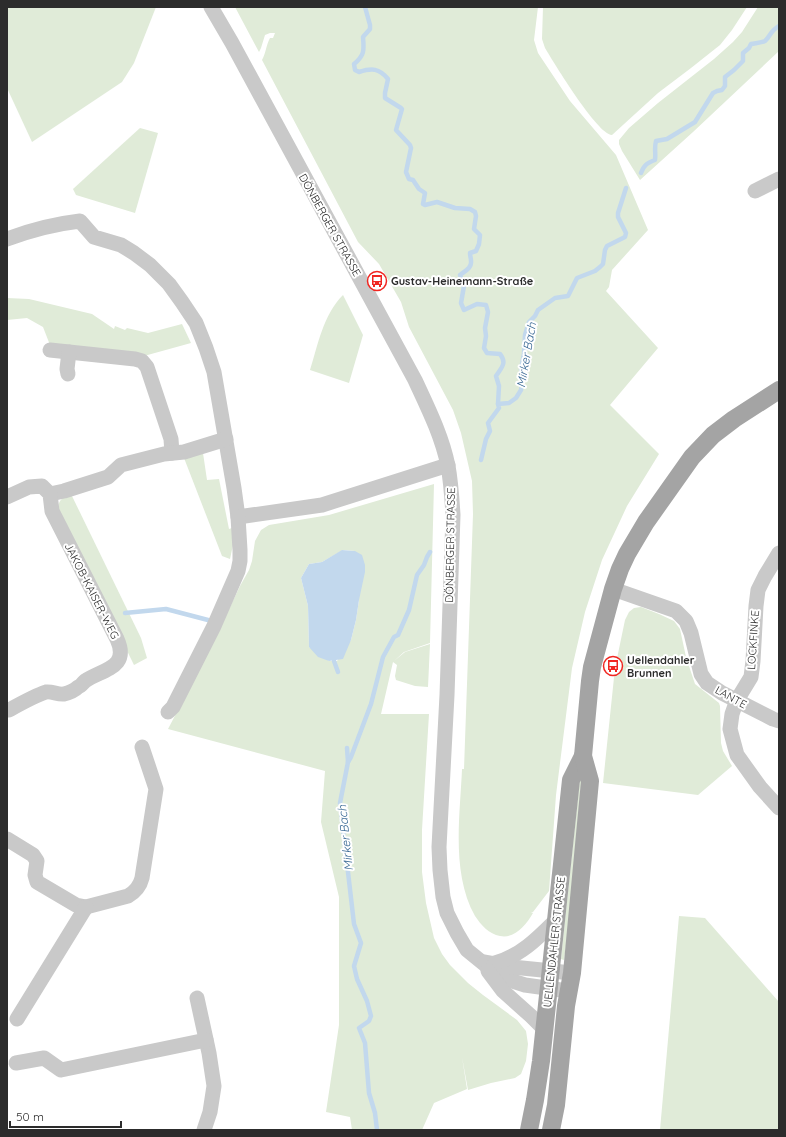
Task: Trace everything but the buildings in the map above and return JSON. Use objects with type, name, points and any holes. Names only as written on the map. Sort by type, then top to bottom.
[{"type":"main road","name":"UELLENDAHLER STRASSE","points":[[552,1130],[556,1105],[564,1018],[572,973],[590,781],[583,756],[590,681],[592,667],[613,590],[620,569],[646,522],[692,457],[713,435],[734,419],[779,390]]},
{"type":"main road","name":"UELLENDAHLER STRASSE","points":[[529,1130],[545,1030],[555,921],[571,780],[583,756]]},
{"type":"street","name":"DÖNBERGER STRASSE","points":[[211,7],[232,43],[427,404],[437,429],[448,465],[451,486],[452,515],[447,695],[440,847],[442,897],[447,914],[467,950],[487,962],[503,991],[545,1030]]},
{"type":"street","points":[[755,191],[779,179]]},
{"type":"street","points":[[7,239],[28,231],[80,221],[94,237],[121,245],[134,253],[150,265],[169,284],[196,323],[206,348],[214,372],[226,440],[238,517],[240,561],[238,571],[214,626],[173,707],[168,712]]},
{"type":"street","points":[[50,350],[142,361],[148,367],[171,439],[172,452]]},
{"type":"street","points":[[68,374],[67,369],[69,352]]},
{"type":"street","points":[[7,497],[29,487],[42,486],[50,494],[64,491],[108,477],[121,465],[172,452],[184,452],[226,440]]},
{"type":"street","points":[[238,517],[322,505],[448,465]]},
{"type":"street","name":"JAKOB-KAISER-WEG","points":[[7,710],[51,691],[64,694],[112,668],[117,664],[120,656],[120,646],[52,511],[50,494]]},
{"type":"street","name":"LOCKFINKE","points":[[779,554],[758,590],[751,677],[737,700],[732,714],[730,729],[737,755],[760,787],[779,808]]},
{"type":"street","name":"LANTE","points":[[613,590],[676,612],[686,621],[692,633],[701,674],[707,683],[722,693],[779,721]]},
{"type":"street","points":[[7,839],[33,855],[37,861],[35,875],[37,882],[76,905],[86,907],[128,896],[142,887],[142,878],[156,789],[142,747]]},
{"type":"street","points":[[18,1019],[86,907]]},
{"type":"street","points":[[487,962],[510,958],[522,951],[532,944],[555,921]]},
{"type":"street","points":[[487,962],[512,967],[550,980],[568,991]]},
{"type":"street","points":[[550,980],[572,973]]},
{"type":"street","points":[[198,998],[214,1086],[210,1112],[204,1130]]},
{"type":"street","points":[[16,1063],[44,1058],[61,1070],[206,1040]]},
{"type":"green space","points":[[7,7],[156,7],[134,63],[122,82],[32,142],[7,88]]},
{"type":"green space","points":[[235,7],[538,7],[534,40],[538,53],[570,101],[616,155],[648,230],[612,270],[609,287],[606,291],[658,348],[610,405],[659,454],[627,506],[602,560],[585,612],[572,668],[556,795],[549,891],[533,912],[531,912],[533,913],[520,930],[510,935],[496,935],[486,929],[477,919],[467,899],[460,863],[459,825],[462,769],[464,769],[473,514],[472,481],[461,433],[453,410],[409,327],[401,302],[379,264],[358,242],[262,60],[270,38],[273,38],[275,33],[265,35],[259,52]]},
{"type":"green space","points":[[543,7],[747,7],[720,45],[658,93],[612,135],[605,132],[596,123],[576,97],[545,48],[542,39]]},
{"type":"green space","points":[[758,7],[779,7],[779,51],[640,180],[622,151],[619,140],[629,128],[658,103],[733,42],[742,32]]},
{"type":"green space","points":[[140,128],[158,133],[135,213],[76,195],[73,189]]},
{"type":"green space","points":[[343,295],[363,335],[349,383],[310,370],[326,321],[336,303]]},
{"type":"green space","points":[[7,298],[29,299],[92,314],[114,329],[115,326],[125,330],[127,328],[148,333],[182,324],[191,343],[144,356],[50,345],[43,327],[27,318],[7,320]]},
{"type":"green space","points":[[203,453],[207,480],[219,479],[229,529],[232,528],[233,545],[230,559],[222,556],[184,458]]},
{"type":"green space","points":[[434,484],[430,643],[404,652],[394,661],[405,652],[430,644],[428,687],[415,686],[396,680],[395,676],[397,665],[393,662],[381,714],[429,714],[422,830],[422,872],[426,903],[434,938],[442,954],[450,965],[468,983],[517,1020],[526,1031],[528,1044],[526,1061],[521,1074],[515,1078],[468,1090],[462,1057],[467,1089],[434,1103],[422,1130],[352,1130],[350,1117],[326,1112],[339,1025],[339,897],[321,822],[325,771],[168,729],[249,570],[255,541],[261,530],[269,525],[329,515]],"holes":[[[343,550],[355,551],[359,600],[356,620],[351,640],[337,661],[329,661],[309,647],[308,606],[301,578],[309,564],[322,562]]]},
{"type":"green space","points":[[71,494],[141,638],[147,658],[134,665],[59,512],[60,500]]},
{"type":"green space","points":[[641,607],[674,621],[680,629],[686,657],[695,684],[719,703],[720,706],[721,743],[723,751],[732,766],[698,795],[603,783],[615,668],[625,620],[629,612],[634,608]]},
{"type":"green space","points":[[582,775],[564,960],[561,959],[580,777]]},
{"type":"green space","points":[[679,916],[705,918],[779,1002],[779,1130],[660,1130]]},
{"type":"water","points":[[342,550],[355,551],[362,555],[365,565],[365,572],[351,640],[343,659],[329,661],[318,657],[309,647],[308,606],[301,578],[309,564],[322,562]]},
{"type":"waterway","points":[[365,7],[370,29],[363,37],[363,52],[354,64],[355,70],[359,72],[375,70],[385,75],[388,79],[385,98],[402,109],[396,130],[411,148],[406,172],[409,179],[413,180],[419,189],[425,193],[423,204],[425,205],[437,202],[455,208],[470,209],[475,212],[476,216],[474,229],[480,235],[479,244],[476,251],[470,253],[471,263],[469,267],[460,275],[464,286],[461,303],[464,310],[477,304],[486,305],[488,312],[485,328],[486,336],[484,348],[487,353],[500,354],[503,360],[503,365],[496,376],[499,386],[498,404]]},
{"type":"waterway","name":"Mirker Bach","points":[[641,173],[646,165],[655,160],[656,141],[667,139],[695,122],[713,93],[722,90],[725,86],[725,77],[743,61],[743,53],[751,44],[765,41],[779,26]]},
{"type":"waterway","name":"Mirker Bach","points":[[481,460],[486,439],[490,431],[488,423],[499,408],[498,404],[509,403],[516,398],[521,390],[523,379],[521,369],[524,354],[525,335],[529,322],[538,310],[555,298],[568,296],[577,278],[595,271],[603,264],[607,246],[625,237],[626,233],[618,217],[618,213],[626,188]]},
{"type":"waterway","name":"Mirker Bach","points":[[377,1130],[375,1113],[369,1093],[365,1043],[359,1028],[369,1021],[371,1016],[367,1001],[357,979],[354,966],[361,943],[354,924],[340,803],[348,762],[371,704],[383,657],[394,637],[398,635],[409,610],[417,575],[430,552]]},
{"type":"waterway","points":[[125,613],[166,609],[208,620]]},
{"type":"waterway","points":[[334,661],[338,672]]},
{"type":"waterway","name":"Mirker Bach","points":[[347,748],[348,762]]},
{"type":"place","name":"Gustav-Heinemann-Straße","points":[[377,281]]},
{"type":"place","name":"Uellendahler Brunnen","points":[[613,666]]}]
